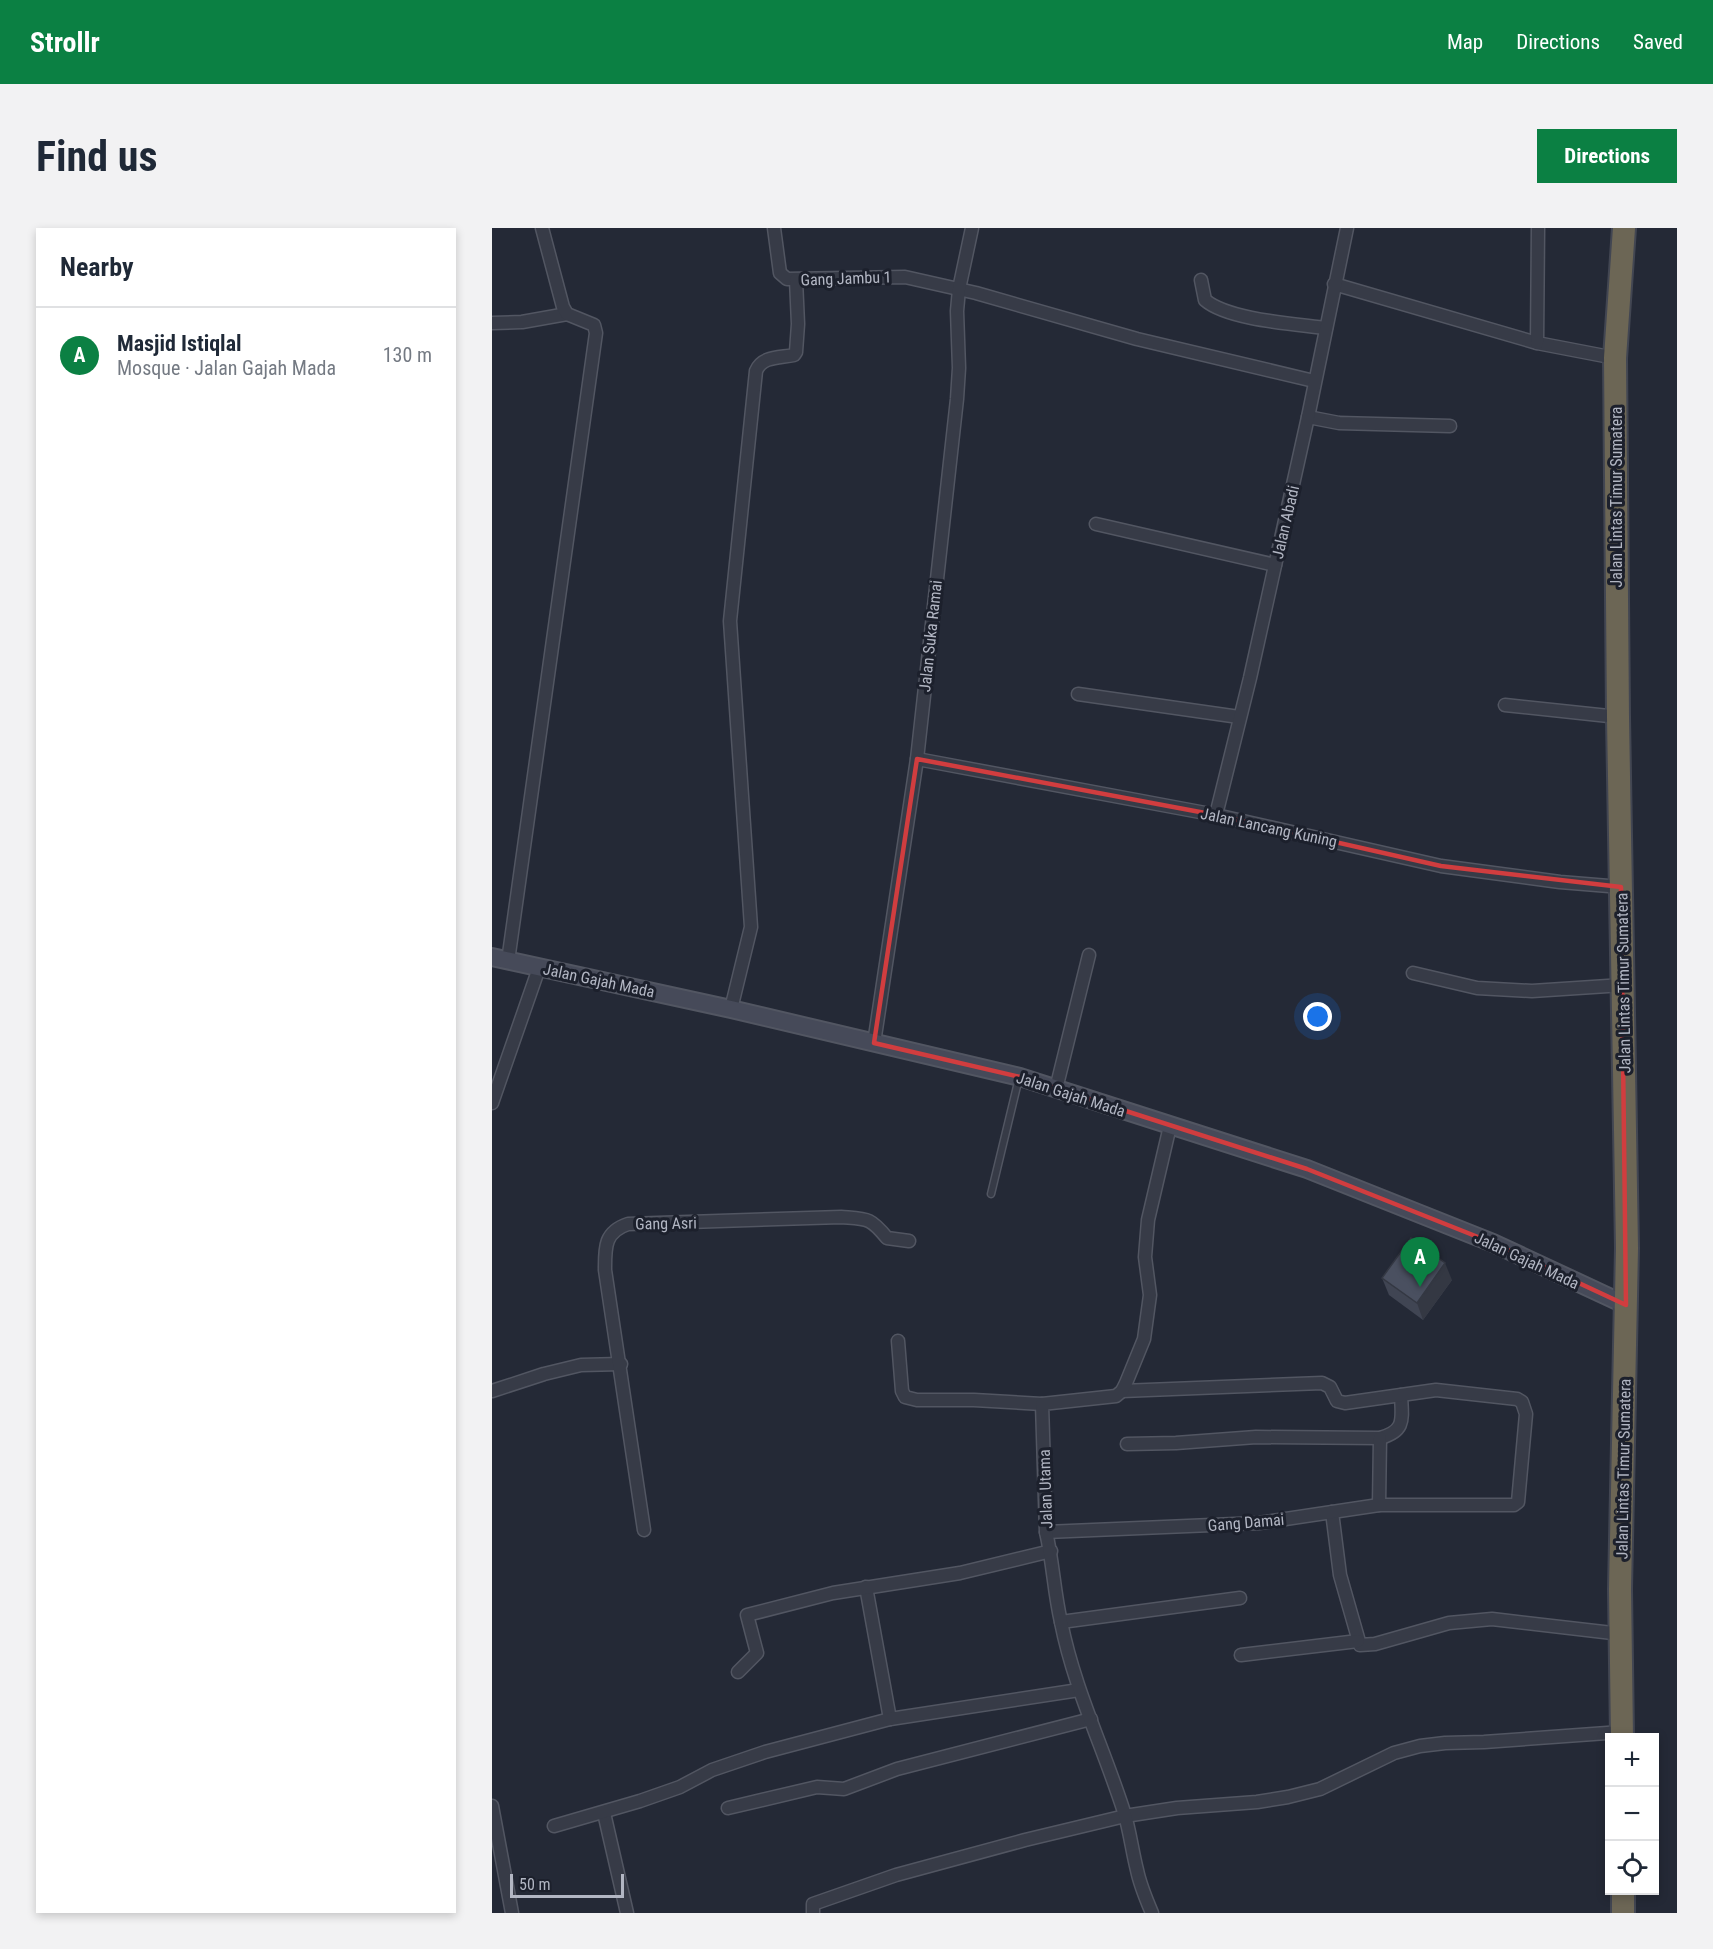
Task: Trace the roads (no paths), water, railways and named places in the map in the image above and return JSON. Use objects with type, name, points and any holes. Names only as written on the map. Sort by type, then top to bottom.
[{"type":"highway","name":"Jalan Lintas Timur Sumatera","points":[[1622,1733],[1621,1634],[1626,1305],[1615,358],[1624,228]]},
{"type":"highway","points":[[1623,1895],[1623,1913]]},
{"type":"street","points":[[543,228],[562,305],[567,314]]},
{"type":"street","name":"Gang Jambu 1","points":[[774,228],[780,273],[783,278],[796,280],[850,276],[905,277],[959,289],[1137,339],[1314,381]]},
{"type":"street","name":"Jalan Suka Ramai","points":[[874,1043],[917,759],[957,399],[959,289],[972,228]]},
{"type":"street","name":"Jalan Abadi","points":[[1216,815],[1250,678],[1347,228]]},
{"type":"street","points":[[1537,343],[1538,228]]},
{"type":"street","points":[[731,1008],[751,927],[730,621],[734,572],[756,371],[759,364],[766,360],[794,355],[796,352],[798,324],[796,280]]},
{"type":"street","points":[[1202,280],[1205,300],[1222,310],[1268,320],[1326,328]]},
{"type":"street","points":[[1334,284],[1537,343],[1615,358]]},
{"type":"street","points":[[492,323],[522,322],[567,314],[594,325],[596,333],[500,959]]},
{"type":"street","points":[[1308,417],[1339,423],[1450,426]]},
{"type":"street","points":[[1096,524],[1275,565]]},
{"type":"street","points":[[1078,694],[1239,717]]},
{"type":"street","points":[[1505,705],[1618,717]]},
{"type":"street","name":"Jalan Lancang Kuning","points":[[917,759],[1216,815],[1441,866],[1560,882],[1621,887]]},
{"type":"street","points":[[1056,1089],[1089,955]]},
{"type":"street","name":"Jalan Gajah Mada","points":[[500,959],[731,1008],[1020,1077],[1307,1169],[1493,1243],[1626,1305]]},
{"type":"street","points":[[492,1103],[539,968]]},
{"type":"street","points":[[1413,973],[1477,988],[1532,991],[1623,985]]},
{"type":"street","points":[[898,1341],[902,1391],[905,1397],[917,1400],[974,1400],[1042,1404],[1116,1396],[1122,1391],[1143,1339],[1150,1295],[1145,1257],[1148,1221],[1170,1126]]},
{"type":"street","name":"Gang Asri","points":[[644,1530],[605,1269],[606,1245],[612,1232],[628,1224],[841,1217],[869,1220],[876,1224],[887,1238],[909,1241]]},
{"type":"street","points":[[492,1391],[581,1365],[621,1364]]},
{"type":"street","points":[[1122,1391],[1322,1383],[1330,1387],[1334,1398],[1341,1403],[1401,1395],[1400,1426],[1392,1435],[1380,1438],[1256,1437],[1127,1444]]},
{"type":"street","name":"Gang Damai","points":[[1046,1532],[1259,1523],[1379,1505],[1514,1505],[1518,1502],[1526,1414],[1522,1402],[1517,1399],[1436,1390],[1401,1395]]},
{"type":"street","name":"Jalan Utama","points":[[1042,1404],[1046,1532],[1051,1551],[1060,1622],[1079,1690],[1125,1815],[1143,1893],[1152,1913]]},
{"type":"street","points":[[1379,1505],[1380,1438]]},
{"type":"street","points":[[1332,1512],[1340,1575],[1360,1645],[1365,1646],[1449,1623],[1492,1619],[1621,1634]]},
{"type":"street","points":[[738,1672],[757,1653],[747,1615],[778,1605],[866,1587],[960,1573],[1051,1551]]},
{"type":"street","points":[[866,1587],[890,1719]]},
{"type":"street","points":[[1060,1622],[1240,1598]]},
{"type":"street","points":[[1241,1655],[1358,1641]]},
{"type":"street","points":[[554,1826],[680,1787],[712,1770],[765,1752],[890,1719],[1079,1690]]},
{"type":"street","points":[[728,1808],[817,1787],[844,1789],[897,1769],[1091,1719]]},
{"type":"street","points":[[813,1913],[812,1907],[816,1903],[896,1875],[1125,1815],[1177,1808],[1257,1802],[1320,1789],[1394,1753],[1419,1746],[1605,1736]]},
{"type":"street","points":[[492,1806],[513,1913]]},
{"type":"street","points":[[604,1812],[627,1913]]},
{"type":"lane","points":[[992,1194],[1020,1077]]},
{"type":"place","name":"Masjid Istiqlal","points":[[1420,1287]]}]
